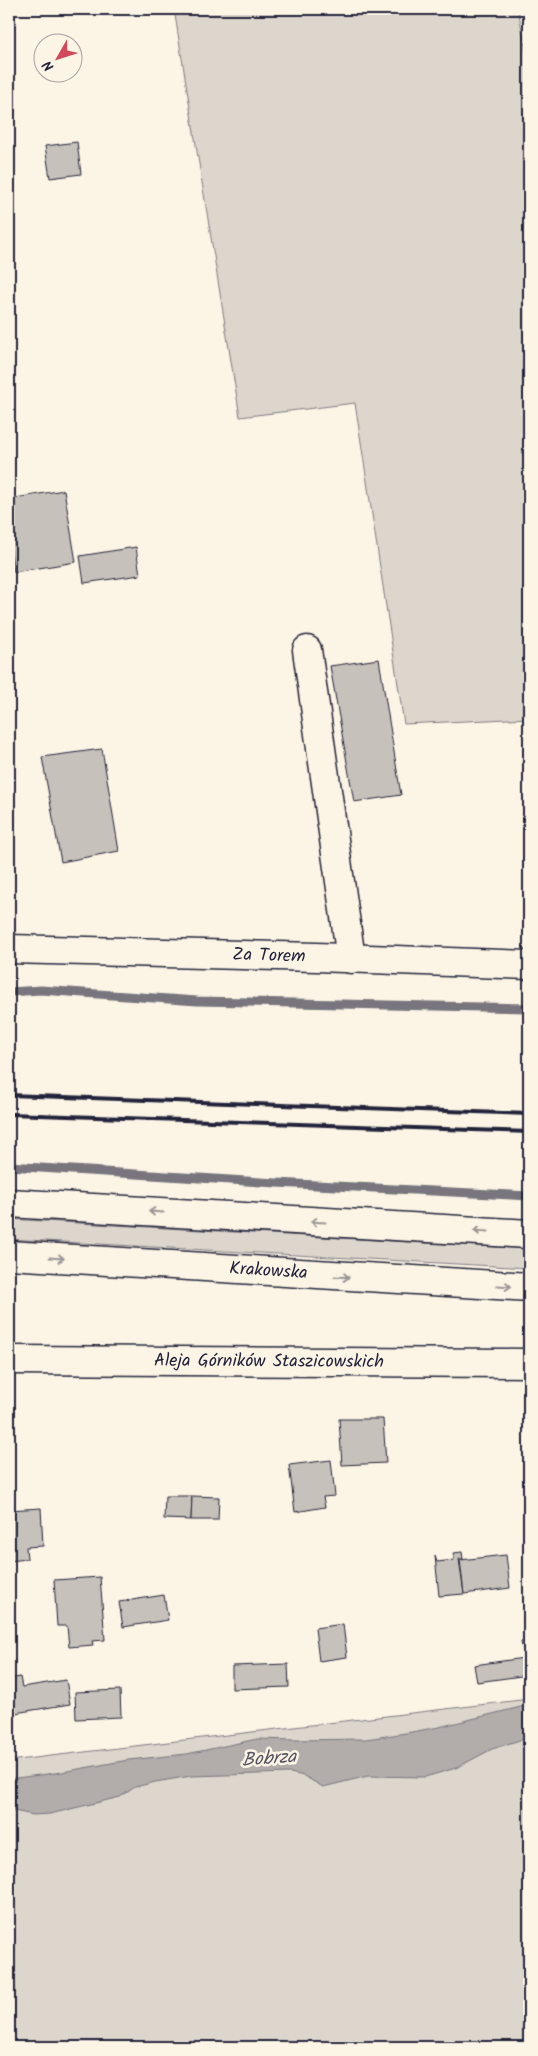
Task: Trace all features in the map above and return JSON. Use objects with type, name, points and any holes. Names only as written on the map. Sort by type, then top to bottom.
[{"type":"street","points":[[307,650],[350,959]]},
{"type":"street","name":"Za Torem","points":[[9,949],[529,965]]},
{"type":"street","points":[[9,1203],[529,1234]]},
{"type":"street","name":"Krakowska","points":[[9,1255],[529,1287]]},
{"type":"street","name":"Aleja Górników Staszicowskich","points":[[9,1360],[529,1363]]},
{"type":"shaded area","points":[[174,9],[518,9],[529,67],[529,718],[404,724],[355,403],[240,417]]},
{"type":"shaded area","points":[[9,1219],[529,1249],[529,1268],[9,1239]]},
{"type":"shaded area","points":[[529,1699],[529,2047],[9,2047],[9,1761]]},
{"type":"water","name":"Bobrza","points":[[529,1705],[529,1737],[492,1749],[456,1768],[425,1777],[368,1776],[323,1787],[304,1776],[290,1773],[191,1776],[135,1787],[120,1797],[50,1814],[33,1815],[9,1810],[9,1779],[128,1760],[187,1754],[257,1739],[366,1739],[439,1727]]},
{"type":"building","points":[[77,142],[81,174],[50,178],[45,146]]},
{"type":"building","points":[[64,490],[76,562],[14,572],[9,539],[9,499]]},
{"type":"building","points":[[136,547],[140,575],[84,583],[80,556]]},
{"type":"building","points":[[379,659],[401,795],[354,802],[330,666]]},
{"type":"building","points":[[102,749],[119,851],[61,862],[42,757]]},
{"type":"building","points":[[339,1419],[383,1419],[386,1463],[342,1465]]},
{"type":"building","points":[[331,1460],[335,1496],[323,1497],[325,1507],[295,1512],[289,1465]]},
{"type":"building","points":[[165,1496],[192,1496],[191,1520],[164,1519]]},
{"type":"building","points":[[192,1496],[219,1497],[218,1520],[191,1520]]},
{"type":"building","points":[[41,1508],[43,1546],[26,1547],[27,1559],[9,1561],[9,1510]]},
{"type":"building","points":[[462,1552],[463,1559],[459,1559],[464,1594],[439,1596],[435,1556],[437,1562],[454,1560],[453,1553]]},
{"type":"building","points":[[506,1555],[510,1588],[464,1594],[460,1560]]},
{"type":"building","points":[[100,1577],[105,1640],[92,1641],[93,1645],[69,1647],[67,1626],[57,1626],[54,1580]]},
{"type":"building","points":[[164,1595],[168,1620],[123,1627],[119,1602]]},
{"type":"building","points":[[343,1624],[347,1657],[319,1661],[315,1628]]},
{"type":"building","points":[[529,1640],[529,1675],[477,1682],[474,1665],[524,1658],[521,1642]]},
{"type":"building","points":[[288,1664],[289,1687],[232,1689],[232,1666]]},
{"type":"building","points":[[20,1677],[22,1687],[66,1680],[70,1704],[9,1714],[9,1679]]},
{"type":"building","points":[[120,1690],[121,1717],[76,1719],[75,1692]]},
{"type":"waterway","points":[[9,992],[41,990],[197,1001],[529,1008]]},
{"type":"waterway","points":[[9,1166],[277,1183],[529,1196]]},
{"type":"railway","points":[[9,1095],[529,1114]]},
{"type":"railway","points":[[9,1114],[529,1132]]}]
